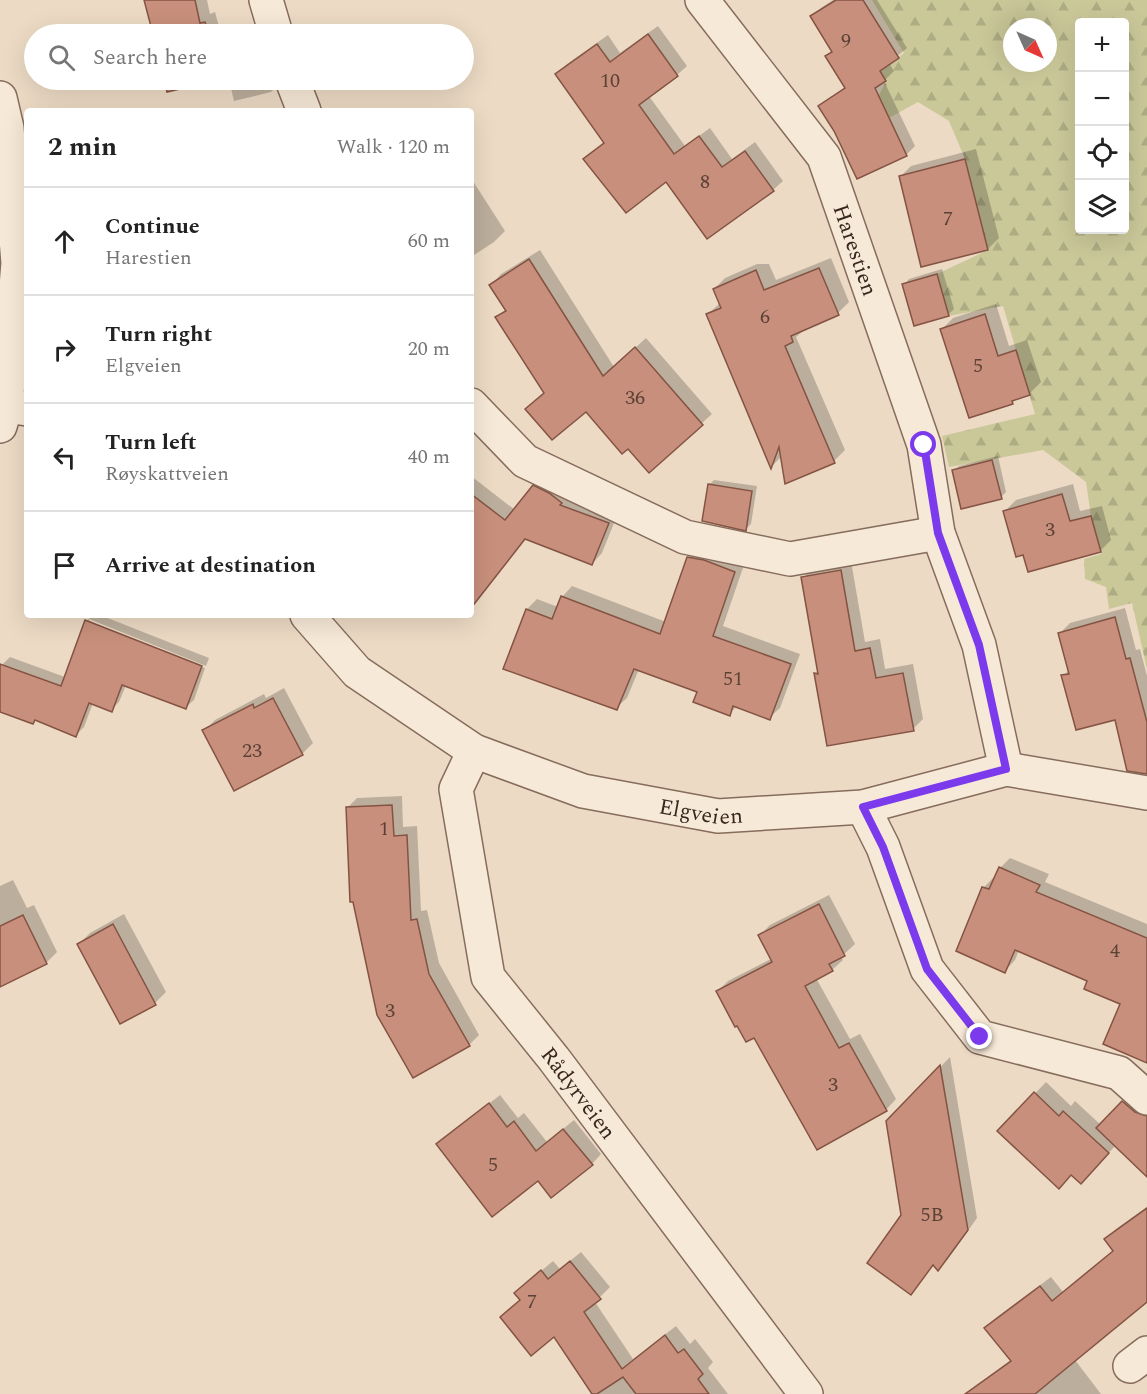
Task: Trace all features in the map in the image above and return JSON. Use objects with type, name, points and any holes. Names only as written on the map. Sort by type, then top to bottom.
[{"type":"street","points":[[266,0],[273,24]]},
{"type":"street","name":"Harestien","points":[[702,0],[824,157],[924,445],[938,533],[979,645],[1006,769]]},
{"type":"street","points":[[296,90],[303,108]]},
{"type":"street","points":[[0,98],[7,128],[18,263],[11,414]]},
{"type":"street","points":[[474,408],[525,461],[684,537],[790,560],[938,533]]},
{"type":"street","name":"Elgveien","points":[[310,618],[357,672],[474,752],[583,791],[718,816],[863,807],[1006,769],[1147,793]]},
{"type":"street","name":"Rådyrveien","points":[[474,752],[456,789],[488,977],[554,1059],[806,1394]]},
{"type":"street","points":[[863,807],[883,847],[927,969],[980,1037],[1119,1073],[1147,1098]]},
{"type":"green space","points":[[872,0],[1147,0],[1147,669],[1132,603],[1109,609],[1106,587],[1085,579],[1084,559],[1101,554],[1091,516],[1086,482],[1043,450],[949,467],[942,436],[1035,414],[1003,306],[949,316],[937,274],[988,250],[965,159],[949,121],[918,102],[889,118],[868,117],[886,81],[880,71],[904,53]]},
{"type":"building","points":[[144,0],[195,0],[200,23],[205,22],[206,24],[150,24]]},
{"type":"building","points":[[836,0],[863,0],[899,58],[880,71],[886,81],[875,88],[907,156],[857,179],[834,131],[818,106],[845,88],[825,56],[832,52],[810,16]]},
{"type":"building","points":[[648,34],[678,76],[639,105],[674,154],[699,136],[722,167],[745,151],[774,191],[707,239],[666,182],[626,213],[583,159],[604,143],[555,74],[597,44],[610,62]]},
{"type":"building","points":[[965,159],[988,250],[921,267],[899,176]]},
{"type":"building","points":[[529,259],[603,376],[635,347],[703,425],[649,473],[628,449],[622,454],[586,412],[552,440],[525,409],[544,393],[495,317],[506,311],[489,285]]},
{"type":"building","points":[[819,268],[839,315],[791,336],[793,342],[785,346],[835,463],[785,484],[779,447],[771,469],[706,314],[721,308],[713,289],[756,270],[764,290]]},
{"type":"building","points":[[937,274],[949,316],[914,326],[902,284]]},
{"type":"building","points":[[985,314],[998,356],[1016,350],[1030,395],[1012,401],[1013,404],[969,418],[940,329]]},
{"type":"building","points":[[992,460],[1002,499],[961,509],[952,470]]},
{"type":"building","points":[[708,484],[752,491],[746,531],[702,521]]},
{"type":"building","points":[[533,485],[549,493],[562,503],[560,505],[609,523],[592,565],[525,539],[474,604],[474,496],[505,520]]},
{"type":"building","points":[[1062,494],[1070,521],[1091,516],[1101,552],[1028,572],[1023,555],[1016,557],[1003,511]]},
{"type":"building","points":[[687,557],[704,560],[735,572],[713,636],[791,664],[770,720],[733,706],[730,716],[693,702],[697,692],[634,669],[617,710],[503,669],[526,609],[552,619],[561,596],[660,634]]},
{"type":"building","points":[[841,570],[855,651],[870,648],[876,678],[903,673],[914,731],[827,746],[814,673],[818,674],[801,577]]},
{"type":"building","points":[[1115,617],[1126,659],[1130,658],[1147,722],[1147,774],[1127,771],[1115,720],[1076,730],[1061,675],[1069,674],[1058,633]]},
{"type":"building","points":[[85,620],[202,666],[186,709],[122,685],[112,712],[89,703],[76,737],[35,720],[33,724],[0,712],[0,664],[61,686]]},
{"type":"building","points":[[273,698],[303,755],[234,791],[202,730],[253,704],[254,708]]},
{"type":"building","points":[[392,805],[394,836],[407,835],[411,920],[417,919],[429,974],[470,1046],[413,1078],[377,1015],[353,902],[350,902],[346,807]]},
{"type":"building","points":[[999,867],[1040,885],[1036,892],[1147,938],[1147,1063],[1103,1044],[1120,1004],[1084,989],[1087,981],[1015,950],[1005,973],[956,951],[982,887],[989,889]]},
{"type":"building","points":[[819,904],[845,956],[829,964],[833,971],[805,986],[839,1048],[849,1043],[887,1111],[817,1150],[754,1038],[746,1042],[737,1026],[735,1027],[716,991],[772,962],[758,935]]},
{"type":"building","points":[[23,915],[47,964],[0,987],[0,926]]},
{"type":"building","points":[[113,924],[156,1005],[120,1024],[77,944]]},
{"type":"building","points":[[940,1065],[968,1230],[938,1271],[933,1265],[911,1295],[867,1263],[901,1215],[886,1121]]},
{"type":"building","points":[[1034,1092],[1059,1116],[1063,1111],[1109,1153],[1081,1184],[1071,1175],[1059,1189],[997,1131]]},
{"type":"building","points":[[1122,1101],[1135,1112],[1147,1116],[1147,1177],[1096,1128]]},
{"type":"building","points":[[489,1103],[507,1127],[514,1121],[536,1151],[563,1129],[593,1165],[551,1198],[538,1181],[492,1217],[436,1144]]},
{"type":"building","points":[[1147,1208],[1147,1302],[1035,1394],[965,1394],[1011,1361],[984,1328],[1040,1286],[1052,1301],[1113,1251],[1104,1239]]},
{"type":"building","points":[[570,1261],[601,1299],[584,1312],[622,1369],[665,1335],[678,1353],[684,1349],[703,1374],[698,1379],[709,1394],[636,1394],[623,1377],[597,1394],[592,1394],[554,1337],[531,1356],[500,1317],[520,1300],[514,1293],[541,1270],[548,1279]]},
{"type":"route","points":[[924,445],[938,533],[979,645],[1006,769],[863,807],[883,847],[927,969],[980,1037]]}]
